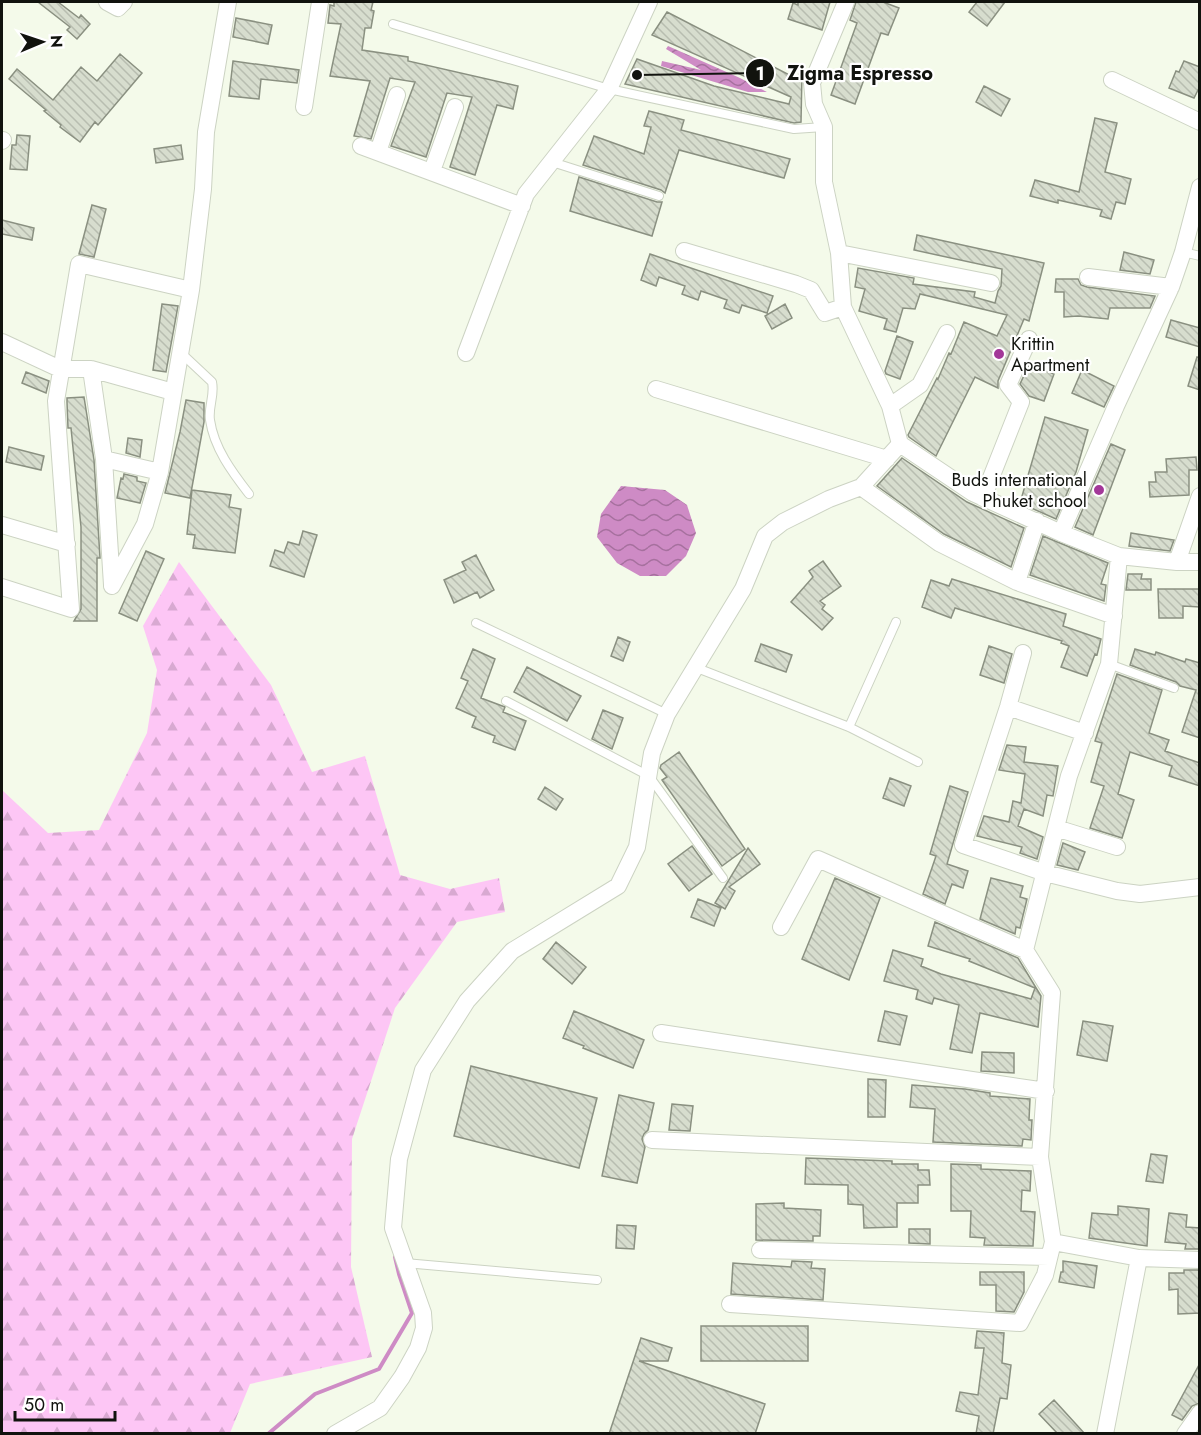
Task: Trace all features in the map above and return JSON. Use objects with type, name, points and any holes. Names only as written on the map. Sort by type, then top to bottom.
[{"type":"street","points":[[91,369],[104,459],[112,586],[145,524],[160,472],[191,291],[203,189],[206,132],[228,2]]},
{"type":"street","points":[[304,107],[320,2]]},
{"type":"street","points":[[466,353],[526,194],[609,89],[649,2]]},
{"type":"street","points":[[846,2],[812,83],[814,104],[824,127],[824,182],[839,253],[843,307],[890,406],[900,444],[973,493],[1061,533],[1119,556],[1200,562]]},
{"type":"street","points":[[1112,80],[1196,121],[1200,104]]},
{"type":"street","points":[[378,152],[397,94]]},
{"type":"street","points":[[432,171],[454,107]]},
{"type":"street","points":[[361,146],[522,206]]},
{"type":"street","points":[[1061,533],[1171,287],[1200,187]]},
{"type":"street","points":[[684,251],[811,290],[825,313],[843,307]]},
{"type":"street","points":[[839,253],[991,283]]},
{"type":"street","points":[[2,587],[71,609],[56,401],[78,264],[191,291]]},
{"type":"street","points":[[1088,277],[1171,287]]},
{"type":"street","points":[[890,406],[920,385],[947,333]]},
{"type":"street","points":[[983,498],[1021,402],[1008,385],[1029,339]]},
{"type":"street","points":[[2,342],[60,369],[91,369],[173,392]]},
{"type":"street","points":[[656,388],[887,459]]},
{"type":"street","points":[[335,1434],[380,1408],[402,1377],[418,1348],[424,1328],[423,1313],[393,1228],[399,1159],[423,1070],[467,1001],[512,951],[618,886],[637,847],[652,753],[668,714],[743,589],[765,536],[783,522],[829,499],[861,487],[900,444]]},
{"type":"street","points":[[104,459],[160,472]]},
{"type":"street","points":[[861,487],[939,543],[1017,582],[1114,616]]},
{"type":"street","points":[[1177,562],[1200,496]]},
{"type":"street","points":[[1017,582],[1037,521]]},
{"type":"street","points":[[2,525],[66,544]]},
{"type":"street","points":[[1024,950],[1069,776],[1109,664],[1119,556]]},
{"type":"street","points":[[1023,653],[963,845],[1045,873],[1117,891],[1140,894],[1200,887]]},
{"type":"street","points":[[1008,707],[1085,733]]},
{"type":"street","points":[[1056,828],[1117,847]]},
{"type":"street","points":[[730,1304],[1020,1323],[1045,1275],[1051,1250],[1040,1157],[1052,993],[1024,950],[818,859],[781,927]]},
{"type":"street","points":[[662,1033],[1046,1091]]},
{"type":"street","points":[[652,1140],[1040,1157]]},
{"type":"street","points":[[760,1250],[1051,1250],[1139,1258],[1200,1260]]},
{"type":"street","points":[[1105,1434],[1139,1258]]},
{"type":"street","points":[[1185,1434],[1200,1413]]},
{"type":"lane","points":[[393,24],[609,89],[794,129],[824,127]]},
{"type":"lane","points":[[552,162],[659,196]]},
{"type":"lane","points":[[1183,252],[1200,256]]},
{"type":"lane","points":[[180,352],[212,382],[209,409],[215,438],[227,464],[249,494]]},
{"type":"lane","points":[[849,727],[896,622]]},
{"type":"lane","points":[[476,623],[668,714]]},
{"type":"lane","points":[[1109,664],[1174,688]]},
{"type":"lane","points":[[697,668],[849,727],[918,762]]},
{"type":"lane","points":[[506,701],[649,776],[723,878]]},
{"type":"lane","points":[[405,1263],[597,1280]]},
{"type":"green space","points":[[179,562],[271,685],[312,772],[365,756],[400,875],[450,889],[499,878],[505,912],[457,922],[395,1008],[352,1139],[351,1267],[372,1357],[250,1384],[230,1433],[2,1433],[2,790],[48,833],[99,830],[147,733],[157,670],[143,626]]},
{"type":"water","points":[[668,46],[767,92],[748,92],[661,66],[662,61],[701,70],[666,49]]},
{"type":"water","points":[[621,486],[665,490],[687,505],[696,533],[686,556],[666,576],[640,576],[617,563],[597,537],[601,514]]},
{"type":"building","points":[[38,2],[58,2],[79,18],[81,15],[90,24],[77,39],[67,30],[70,27]]},
{"type":"building","points":[[334,2],[373,2],[371,28],[365,28],[362,50],[408,57],[408,61],[518,86],[513,109],[497,105],[475,175],[450,167],[472,97],[447,93],[426,157],[391,146],[415,82],[390,78],[371,139],[354,136],[370,81],[330,76],[341,24],[328,23],[330,5],[334,6]]},
{"type":"building","points":[[798,2],[830,2],[822,30],[788,19],[793,3],[798,5]]},
{"type":"building","points":[[856,2],[883,2],[899,8],[888,35],[881,33],[855,104],[831,95],[857,23],[850,20]]},
{"type":"building","points":[[977,2],[1005,2],[987,26],[969,12]]},
{"type":"building","points":[[667,12],[797,79],[800,72],[802,73],[801,122],[794,123],[625,84],[637,59],[714,86],[789,104],[791,97],[652,35]]},
{"type":"building","points":[[236,18],[272,25],[268,44],[233,37]]},
{"type":"building","points":[[120,54],[142,73],[98,125],[95,122],[80,142],[60,127],[61,125],[44,111],[46,110],[9,79],[17,69],[53,100],[81,67],[97,81]]},
{"type":"building","points":[[233,61],[299,70],[297,83],[261,79],[259,99],[229,96]]},
{"type":"building","points":[[1184,61],[1200,67],[1200,86],[1194,98],[1169,88],[1176,71],[1179,72]]},
{"type":"building","points":[[984,86],[1010,99],[1001,116],[976,102]]},
{"type":"building","points":[[649,111],[684,120],[681,130],[790,159],[784,178],[679,150],[665,193],[583,165],[594,136],[644,154],[651,127],[644,126]]},
{"type":"building","points":[[1095,118],[1117,123],[1105,172],[1131,179],[1125,204],[1116,202],[1111,219],[1100,216],[1102,210],[1030,196],[1035,180],[1079,192]]},
{"type":"building","points":[[17,135],[30,136],[27,170],[10,169],[12,145],[16,145]]},
{"type":"building","points":[[181,145],[183,159],[156,163],[154,149]]},
{"type":"building","points":[[579,177],[662,202],[652,236],[570,211]]},
{"type":"building","points":[[92,205],[106,209],[94,257],[79,254]]},
{"type":"building","points":[[2,220],[34,228],[32,240],[2,234]]},
{"type":"building","points":[[917,235],[1044,263],[1029,321],[1024,319],[998,381],[998,388],[975,377],[936,456],[908,435],[949,353],[951,354],[964,322],[997,336],[1007,315],[920,294],[915,309],[903,308],[896,332],[884,329],[887,319],[859,311],[865,289],[855,287],[858,268],[914,278],[913,284],[975,292],[974,297],[995,303],[1001,286],[1002,269],[914,250]]},
{"type":"building","points":[[1124,252],[1154,260],[1150,274],[1120,270]]},
{"type":"building","points":[[650,254],[773,296],[767,313],[742,305],[739,313],[724,308],[727,300],[701,291],[698,300],[682,294],[685,286],[659,277],[656,286],[641,280]]},
{"type":"building","points":[[1056,279],[1078,279],[1081,285],[1087,287],[1155,296],[1150,308],[1110,308],[1108,319],[1064,317],[1064,292],[1055,292]]},
{"type":"building","points":[[162,304],[178,306],[166,372],[153,370]]},
{"type":"building","points":[[785,304],[792,318],[772,329],[765,316]]},
{"type":"building","points":[[1171,320],[1200,328],[1200,347],[1166,337]]},
{"type":"building","points":[[897,336],[913,342],[900,379],[886,374],[885,371]]},
{"type":"building","points":[[1197,357],[1200,358],[1200,390],[1188,386]]},
{"type":"building","points":[[1029,365],[1054,374],[1044,401],[1029,396],[1020,384]]},
{"type":"building","points":[[1082,370],[1114,386],[1104,407],[1072,393]]},
{"type":"building","points":[[26,372],[49,381],[46,393],[22,383]]},
{"type":"building","points":[[84,397],[94,460],[100,558],[97,558],[97,621],[74,621],[81,609],[81,527],[71,428],[68,428],[67,398]]},
{"type":"building","points":[[186,400],[204,403],[204,422],[190,498],[165,493]]},
{"type":"building","points":[[1045,417],[1088,430],[1076,472],[1056,519],[1020,503]]},
{"type":"building","points":[[128,438],[142,440],[140,457],[126,453]]},
{"type":"building","name":"Buds international Phuket school","points":[[1111,444],[1125,450],[1093,535],[1075,527]]},
{"type":"building","points":[[9,447],[44,456],[41,470],[6,462]]},
{"type":"building","points":[[1196,457],[1197,470],[1189,470],[1189,495],[1150,497],[1149,482],[1156,482],[1155,472],[1167,472],[1166,459]]},
{"type":"building","points":[[902,458],[967,502],[1024,528],[1011,567],[944,534],[877,486]]},
{"type":"building","points":[[124,474],[137,477],[137,481],[146,483],[140,503],[117,498]]},
{"type":"building","points":[[192,490],[231,495],[229,507],[241,509],[235,553],[193,548],[195,535],[187,534]]},
{"type":"building","points":[[303,531],[317,535],[304,577],[270,566],[275,550],[284,553],[288,542],[299,545]]},
{"type":"building","points":[[1131,533],[1174,540],[1170,551],[1129,546]]},
{"type":"building","points":[[1043,536],[1108,563],[1101,584],[1106,585],[1104,601],[1030,575]]},
{"type":"building","points":[[146,551],[164,559],[137,621],[119,613]]},
{"type":"building","points":[[476,555],[494,590],[480,598],[477,592],[454,603],[444,580],[466,570],[462,562]]},
{"type":"building","points":[[823,561],[841,586],[820,601],[825,605],[822,609],[833,618],[822,630],[791,602],[813,577],[809,571]]},
{"type":"building","points":[[1128,574],[1142,574],[1141,579],[1151,579],[1151,590],[1126,590]]},
{"type":"building","points":[[952,579],[1066,614],[1063,626],[1101,639],[1097,655],[1095,654],[1087,676],[1061,667],[1069,646],[1061,643],[1062,641],[955,608],[951,618],[922,607],[931,580],[949,586]]},
{"type":"building","points":[[1158,589],[1200,589],[1200,607],[1183,606],[1183,618],[1159,618]]},
{"type":"building","points":[[618,637],[630,642],[623,661],[611,656]]},
{"type":"building","points":[[761,644],[792,655],[786,672],[755,661]]},
{"type":"building","points":[[989,646],[1012,654],[1004,683],[980,675]]},
{"type":"building","points":[[473,649],[495,659],[481,698],[505,707],[503,712],[526,721],[515,750],[493,742],[495,736],[472,727],[476,717],[456,708],[468,681],[461,678]]},
{"type":"building","points":[[1135,649],[1155,655],[1156,652],[1185,662],[1186,659],[1200,663],[1200,738],[1182,732],[1196,690],[1180,686],[1176,682],[1130,665]]},
{"type":"building","points":[[527,667],[581,696],[567,721],[514,692]]},
{"type":"building","points":[[1117,674],[1162,690],[1149,733],[1169,740],[1165,751],[1200,763],[1200,786],[1169,776],[1172,766],[1130,752],[1118,794],[1134,800],[1122,838],[1090,828],[1104,786],[1091,782],[1102,743],[1095,741]]},
{"type":"building","points":[[603,710],[623,718],[612,749],[592,739]]},
{"type":"building","points":[[1007,745],[1026,747],[1024,762],[1058,766],[1053,796],[1047,795],[1043,816],[1024,809],[1018,826],[1043,837],[1037,859],[1020,853],[1022,847],[977,836],[984,816],[1009,822],[1013,801],[1021,803],[1025,774],[999,770]]},
{"type":"building","points":[[679,752],[745,849],[722,866],[662,780],[667,777],[660,768],[661,765]]},
{"type":"building","points":[[890,778],[911,786],[904,806],[883,798]]},
{"type":"building","points":[[950,786],[968,792],[947,864],[968,871],[963,888],[952,884],[945,904],[923,894],[936,856],[930,854]]},
{"type":"building","points":[[545,787],[563,799],[556,810],[538,799]]},
{"type":"building","points":[[1063,843],[1085,852],[1078,870],[1057,865]]},
{"type":"building","points":[[692,846],[712,874],[689,891],[668,864]]},
{"type":"building","points":[[748,848],[760,864],[729,887],[735,891],[725,909],[715,903]]},
{"type":"building","points":[[835,878],[880,898],[849,980],[802,959]]},
{"type":"building","points":[[991,878],[1023,886],[1020,897],[1027,899],[1020,928],[1016,927],[1015,934],[980,919]]},
{"type":"building","points":[[698,899],[721,908],[714,926],[691,917]]},
{"type":"building","points":[[935,922],[1018,958],[1041,996],[1038,1027],[980,1013],[972,1053],[950,1049],[959,1005],[934,998],[932,1004],[916,999],[918,990],[884,981],[893,950],[923,959],[921,966],[941,974],[1031,999],[1035,988],[969,961],[970,959],[928,946]]},
{"type":"building","points":[[556,942],[586,967],[572,984],[543,959]]},
{"type":"building","points":[[574,1011],[644,1040],[633,1068],[563,1038]]},
{"type":"building","points":[[885,1011],[907,1016],[900,1045],[878,1041]]},
{"type":"building","points":[[1083,1021],[1113,1026],[1107,1061],[1077,1055]]},
{"type":"building","points":[[982,1052],[1014,1053],[1014,1073],[981,1071]]},
{"type":"building","points":[[471,1066],[597,1098],[579,1168],[454,1136]]},
{"type":"building","points":[[868,1079],[886,1080],[885,1117],[868,1117]]},
{"type":"building","points":[[912,1085],[965,1089],[990,1093],[990,1096],[1030,1099],[1031,1140],[1023,1139],[1022,1146],[933,1142],[935,1109],[910,1107]]},
{"type":"building","points":[[619,1095],[654,1103],[648,1130],[642,1139],[645,1147],[637,1183],[602,1176]]},
{"type":"building","points":[[672,1104],[693,1106],[690,1131],[669,1130]]},
{"type":"building","points":[[1151,1154],[1167,1156],[1163,1183],[1146,1181]]},
{"type":"building","points":[[806,1158],[918,1164],[918,1170],[929,1170],[930,1185],[918,1185],[918,1203],[897,1203],[897,1227],[864,1228],[863,1205],[848,1204],[848,1185],[805,1184]]},
{"type":"building","points":[[951,1164],[981,1165],[981,1169],[1031,1171],[1030,1191],[1022,1190],[1021,1211],[1035,1212],[1033,1246],[984,1245],[985,1238],[970,1237],[971,1211],[951,1211]]},
{"type":"building","points":[[784,1203],[784,1208],[821,1210],[820,1236],[813,1236],[813,1241],[756,1240],[756,1204]]},
{"type":"building","points":[[1118,1206],[1149,1209],[1147,1246],[1089,1238],[1092,1213],[1118,1215]]},
{"type":"building","points":[[1169,1213],[1187,1215],[1186,1227],[1200,1228],[1200,1249],[1185,1249],[1186,1244],[1165,1242]]},
{"type":"building","points":[[617,1225],[636,1226],[634,1249],[616,1248]]},
{"type":"building","points":[[909,1229],[930,1229],[930,1244],[909,1243]]},
{"type":"building","points":[[792,1261],[812,1262],[811,1268],[825,1269],[823,1300],[731,1294],[733,1263],[791,1267]]},
{"type":"building","points":[[1063,1261],[1097,1266],[1094,1288],[1059,1282],[1061,1272],[1063,1272]]},
{"type":"building","points":[[1184,1270],[1200,1270],[1200,1313],[1178,1314],[1178,1289],[1169,1290],[1169,1273],[1184,1273]]},
{"type":"building","points":[[980,1272],[1024,1272],[1024,1292],[1014,1312],[996,1311],[996,1285],[980,1285]]},
{"type":"building","points":[[701,1326],[808,1326],[808,1361],[701,1361]]},
{"type":"building","points":[[977,1331],[1004,1333],[1002,1363],[1011,1365],[1007,1399],[1000,1398],[993,1434],[976,1434],[979,1416],[956,1411],[960,1392],[978,1395],[984,1348],[975,1348]]},
{"type":"building","points":[[641,1338],[672,1348],[668,1361],[639,1361],[765,1404],[755,1434],[609,1434]]},
{"type":"building","points":[[1200,1363],[1200,1403],[1192,1406],[1182,1420],[1172,1415]]},
{"type":"building","points":[[1054,1400],[1085,1434],[1058,1434],[1039,1414]]},
{"type":"waterway","points":[[268,1434],[315,1394],[379,1369],[412,1313],[395,1257]]},
{"type":"place","name":"Zigma Espresso","points":[[637,75]]},
{"type":"place","name":"Krittin Apartment","points":[[999,354]]},
{"type":"place","name":"Buds international Phuket school","points":[[1099,490]]}]
